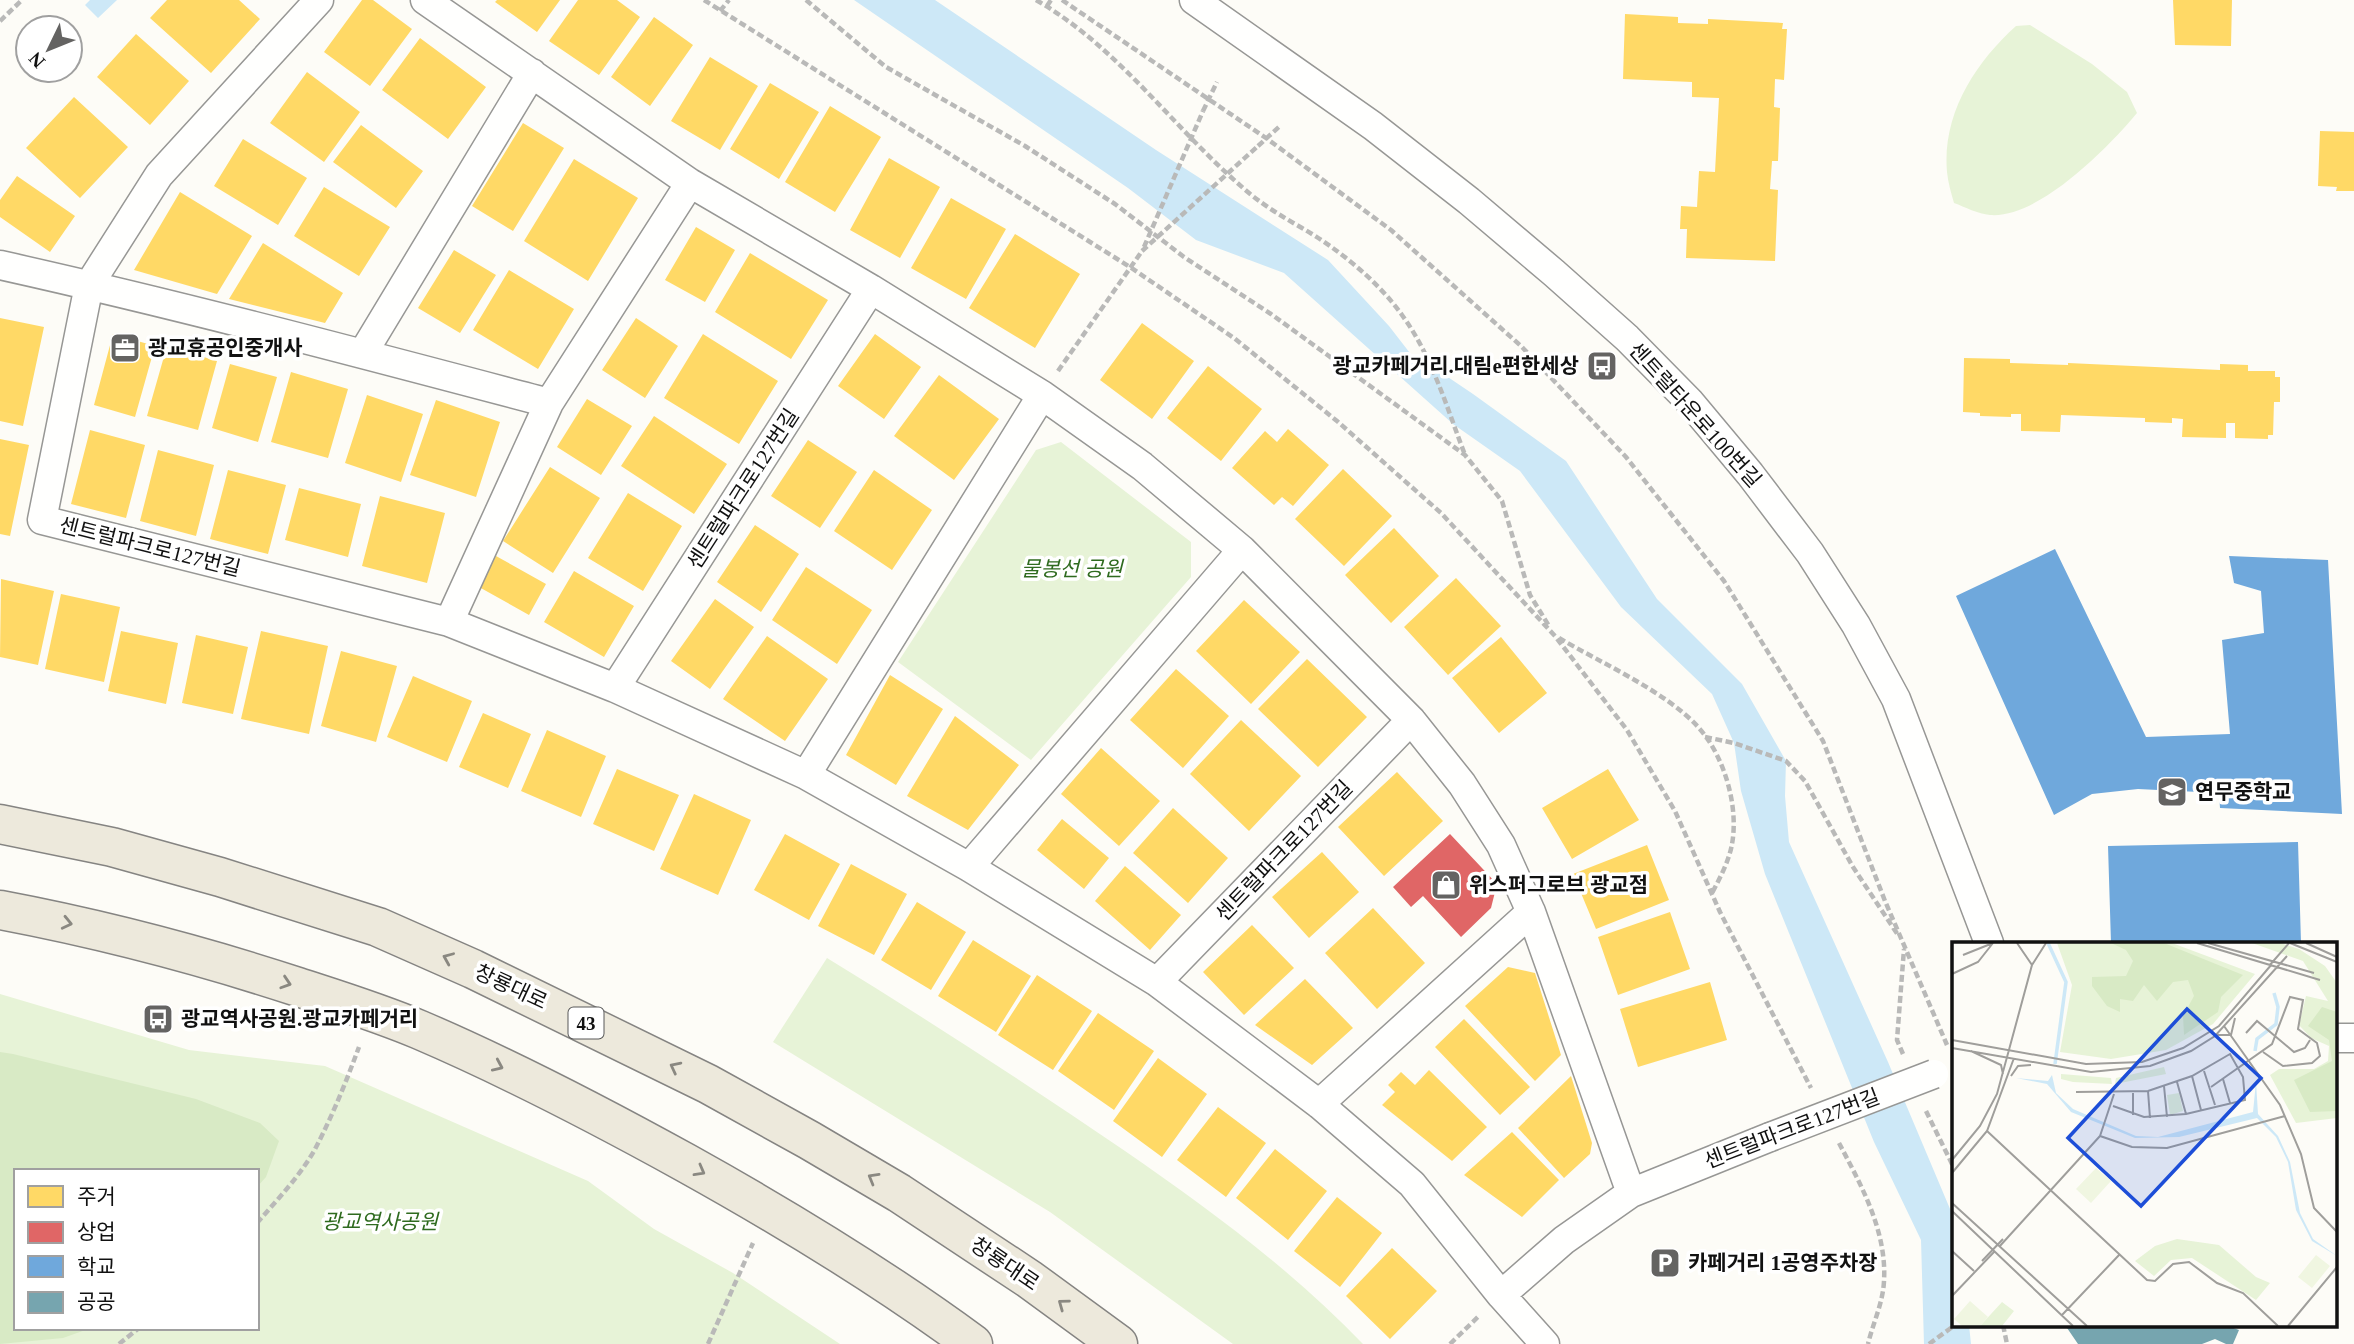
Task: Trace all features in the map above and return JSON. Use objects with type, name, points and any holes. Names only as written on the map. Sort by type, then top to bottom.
[{"type":"main road","name":"창룡대로","points":[[0,824],[112,847],[220,877],[378,927],[473,968],[708,1084],[899,1193],[1029,1279],[1118,1344]]},
{"type":"main road","points":[[0,910],[178,949],[418,1029],[513,1072],[631,1133],[768,1209],[927,1310],[973,1344]]},
{"type":"street","name":"센트럴파크로127번길","points":[[319,0],[159,175],[89,285],[42,520],[449,622],[615,688],[806,775],[969,867],[1157,982],[1319,1104],[1412,1184],[1501,1295],[1545,1344]]},
{"type":"street","points":[[425,0],[690,183],[1042,395],[1142,466],[1242,550],[1411,720],[1462,784],[1501,845],[1531,912],[1631,1193]]},
{"type":"street","name":"센트럴타운로100번길","points":[[1194,0],[1373,126],[1469,201],[1627,338],[1689,401],[1750,474],[1810,553],[1856,625],[1896,699],[1990,942]]},
{"type":"street","points":[[363,354],[532,73]]},
{"type":"street","points":[[449,622],[550,403],[690,183]]},
{"type":"street","points":[[0,265],[89,285],[550,403]]},
{"type":"street","name":"센트럴파크로127번길","points":[[615,688],[870,289]]},
{"type":"street","points":[[806,775],[1042,395]]},
{"type":"street","points":[[969,867],[1242,550]]},
{"type":"street","name":"센트럴파크로127번길","points":[[1157,982],[1411,720]]},
{"type":"street","points":[[1319,1104],[1531,912]]},
{"type":"street","points":[[2336,1038],[2354,1038]]},
{"type":"street","name":"센트럴파크로127번길","points":[[1501,1295],[1564,1240],[1631,1193],[1945,1062]]},
{"type":"path","points":[[0,21],[22,0]]},
{"type":"path","points":[[704,0],[1130,267],[1234,338],[1348,430],[1441,513],[1555,635],[1628,730],[1675,811],[1743,958],[1811,1090]]},
{"type":"path","points":[[720,11],[729,0]]},
{"type":"path","points":[[806,0],[886,67],[1025,146],[1115,204],[1184,257],[1271,314],[1465,455],[1502,501],[1530,595],[1555,635],[1672,705],[1699,728],[1716,754],[1729,783],[1732,843],[1724,870],[1712,893]]},
{"type":"path","points":[[1036,0],[1115,59],[1211,159],[1247,192],[1273,212],[1329,246],[1386,296],[1403,316],[1430,365],[1465,455]]},
{"type":"path","points":[[1047,6],[1051,0]]},
{"type":"path","points":[[1062,0],[1266,138],[1391,230],[1521,346],[1626,457],[1724,581],[1823,741],[1905,946],[1945,1062]]},
{"type":"path","points":[[1142,251],[1217,82]]},
{"type":"path","points":[[1042,395],[1142,251],[1280,126]]},
{"type":"path","points":[[1704,736],[1786,761],[1805,781],[1853,867],[1905,946]]},
{"type":"path","points":[[259,1221],[285,1192],[313,1153],[341,1096],[372,1013]]},
{"type":"path","points":[[1836,1138],[1861,1185],[1883,1252],[1884,1282],[1880,1306],[1868,1344]]},
{"type":"path","points":[[708,1344],[768,1209]]},
{"type":"path","points":[[1450,1344],[1501,1295]]},
{"type":"path","points":[[1928,1344],[1954,1326]]},
{"type":"path","points":[[2003,1326],[2007,1344]]},
{"type":"path","points":[[119,1344],[136,1330]]},
{"type":"green space","points":[[2030,25],[2092,64],[2127,92],[2137,113],[2090,162],[2050,194],[2009,213],[1981,213],[1954,203],[1947,172],[1950,130],[1964,91],[1987,56],[2016,26]]},
{"type":"green space","name":"물봉선 공원","points":[[1061,442],[1191,542],[1191,577],[1031,760],[898,662],[1036,450]]},
{"type":"green space","points":[[827,958],[1014,1077],[1188,1195],[1279,1266],[1363,1344],[1233,1344],[1050,1212],[773,1042]]},
{"type":"green space","name":"광교역사공원","points":[[0,994],[189,1050],[325,1066],[588,1181],[654,1229],[733,1273],[840,1344],[0,1344]]},
{"type":"green space","points":[[0,1052],[196,1099],[260,1123],[279,1141],[266,1177],[259,1185],[259,1169],[14,1169],[14,1330],[85,1330],[63,1338],[0,1344]]},
{"type":"water","points":[[90,0],[117,0],[98,18],[85,5]]},
{"type":"water","points":[[854,0],[935,0],[1156,150],[1328,260],[1389,326],[1413,357],[1430,365],[1473,394],[1566,461],[1657,599],[1742,684],[1786,761],[1785,796],[1789,842],[1888,1062],[1952,1214],[1952,1326],[1969,1326],[1971,1344],[1924,1344],[1921,1240],[1874,1142],[1765,874],[1741,791],[1734,743],[1712,694],[1621,607],[1520,471],[1453,424],[1284,273],[1196,240],[1128,188]]},
{"type":"building: 주거","points":[[167,0],[239,0],[260,19],[211,73],[150,18]]},
{"type":"building: 주거","points":[[362,0],[373,0],[412,29],[370,86],[324,52]]},
{"type":"building: 주거","points":[[560,0],[537,32],[495,2]]},
{"type":"building: 주거","points":[[578,0],[617,0],[640,17],[599,75],[549,41]]},
{"type":"building: 주거","points":[[2173,0],[2232,0],[2231,46],[2175,45]]},
{"type":"building: 주거","points":[[1625,14],[1678,17],[1678,23],[1708,24],[1708,19],[1783,23],[1782,29],[1787,29],[1784,80],[1775,79],[1774,107],[1780,108],[1778,161],[1772,161],[1770,189],[1778,190],[1775,261],[1686,258],[1687,229],[1680,229],[1681,206],[1697,207],[1699,171],[1715,172],[1719,98],[1692,97],[1692,82],[1623,79]]},
{"type":"building: 주거","points":[[654,17],[693,45],[650,106],[611,77]]},
{"type":"building: 주거","points":[[136,34],[189,81],[150,125],[97,77]]},
{"type":"building: 주거","points":[[420,38],[486,87],[448,139],[382,90]]},
{"type":"building: 주거","points":[[710,57],[758,86],[720,150],[671,121]]},
{"type":"building: 주거","points":[[307,72],[360,112],[324,162],[270,123]]},
{"type":"building: 주거","points":[[770,83],[819,112],[779,179],[730,149]]},
{"type":"building: 주거","points":[[74,97],[128,147],[80,198],[26,148]]},
{"type":"building: 주거","points":[[830,106],[881,137],[835,212],[785,182]]},
{"type":"building: 주거","points":[[523,123],[564,148],[513,231],[472,206]]},
{"type":"building: 주거","points":[[361,125],[423,171],[396,208],[333,162]]},
{"type":"building: 주거","points":[[2320,131],[2354,132],[2354,191],[2336,191],[2337,187],[2318,186]]},
{"type":"building: 주거","points":[[243,139],[307,178],[278,225],[214,186]]},
{"type":"building: 주거","points":[[889,158],[940,187],[900,258],[850,230]]},
{"type":"building: 주거","points":[[574,159],[638,198],[588,281],[524,241]]},
{"type":"building: 주거","points":[[17,176],[75,216],[50,252],[0,217],[0,200]]},
{"type":"building: 주거","points":[[324,187],[390,227],[359,276],[294,236]]},
{"type":"building: 주거","points":[[180,192],[252,236],[217,294],[134,270]]},
{"type":"building: 주거","points":[[951,198],[1006,229],[966,299],[911,268]]},
{"type":"building: 주거","points":[[696,227],[735,250],[705,302],[665,280]]},
{"type":"building: 주거","points":[[1015,234],[1080,274],[1035,348],[969,308]]},
{"type":"building: 주거","points":[[263,243],[343,293],[325,323],[229,299]]},
{"type":"building: 주거","points":[[454,250],[496,275],[460,333],[418,308]]},
{"type":"building: 주거","points":[[750,253],[828,300],[791,359],[715,312]]},
{"type":"building: 주거","points":[[509,270],[574,309],[538,369],[473,330]]},
{"type":"building: 주거","points":[[0,318],[44,327],[23,426],[0,421]]},
{"type":"building: 주거","points":[[636,318],[678,346],[645,398],[602,370]]},
{"type":"building: 주거","points":[[1142,323],[1194,361],[1152,419],[1100,380]]},
{"type":"building: 주거","points":[[113,334],[155,346],[135,417],[94,405]]},
{"type":"building: 주거","points":[[703,334],[778,381],[739,444],[664,398]]},
{"type":"building: 주거","points":[[875,334],[921,367],[884,419],[838,386]]},
{"type":"building: 주거","points":[[167,346],[217,361],[198,430],[147,416]]},
{"type":"building: 주거","points":[[1964,358],[2010,359],[2010,363],[2220,370],[2220,364],[2248,365],[2248,371],[2275,371],[2275,377],[2280,377],[2280,402],[2274,402],[2273,435],[2268,435],[2268,439],[2235,438],[2235,423],[2226,423],[2226,438],[2182,437],[2183,419],[2172,418],[2172,423],[2145,422],[2145,418],[2061,415],[2060,432],[2021,431],[2021,414],[2011,414],[2011,417],[1980,416],[1980,413],[1963,412]]},
{"type":"building: 주거","points":[[230,364],[277,377],[258,442],[212,428]]},
{"type":"building: 주거","points":[[1208,366],[1262,409],[1221,461],[1167,418]]},
{"type":"building: 주거","points":[[291,372],[348,389],[328,458],[271,442]]},
{"type":"building: 주거","points":[[939,375],[999,419],[954,480],[894,436]]},
{"type":"building: 주거","points":[[367,395],[423,414],[401,482],[345,463]]},
{"type":"building: 주거","points":[[587,399],[632,426],[601,475],[557,447]]},
{"type":"building: 주거","points":[[436,400],[500,422],[476,497],[410,475]]},
{"type":"building: 주거","points":[[654,416],[727,464],[694,514],[621,466]]},
{"type":"building: 주거","points":[[1288,429],[1329,465],[1293,506],[1282,497],[1274,505],[1232,468],[1265,431],[1277,442]]},
{"type":"building: 주거","points":[[90,430],[145,445],[126,518],[71,504]]},
{"type":"building: 주거","points":[[0,439],[29,445],[10,536],[0,534]]},
{"type":"building: 주거","points":[[808,440],[857,472],[820,528],[771,496]]},
{"type":"building: 주거","points":[[158,450],[214,465],[196,536],[140,521]]},
{"type":"building: 주거","points":[[550,467],[600,498],[553,573],[503,541]]},
{"type":"building: 주거","points":[[1343,469],[1392,516],[1344,566],[1295,519]]},
{"type":"building: 주거","points":[[228,470],[286,485],[268,554],[210,539]]},
{"type":"building: 주거","points":[[874,470],[932,510],[892,570],[834,531]]},
{"type":"building: 주거","points":[[299,488],[361,504],[348,557],[285,540]]},
{"type":"building: 주거","points":[[628,493],[682,526],[643,591],[588,558]]},
{"type":"building: 주거","points":[[380,496],[445,513],[427,583],[362,566]]},
{"type":"building: 주거","points":[[755,525],[799,554],[761,612],[717,582]]},
{"type":"building: 주거","points":[[1394,528],[1439,576],[1391,623],[1345,575]]},
{"type":"building: 주거","points":[[496,556],[546,584],[529,615],[479,587]]},
{"type":"building: 주거","points":[[806,567],[872,610],[837,664],[772,620]]},
{"type":"building: 주거","points":[[574,571],[634,606],[604,657],[544,622]]},
{"type":"building: 주거","points":[[1456,578],[1501,626],[1448,675],[1404,627]]},
{"type":"building: 주거","points":[[1,579],[54,591],[38,665],[0,657]]},
{"type":"building: 주거","points":[[61,594],[120,607],[104,682],[45,669]]},
{"type":"building: 주거","points":[[715,599],[754,627],[710,689],[671,661]]},
{"type":"building: 주거","points":[[1244,600],[1300,652],[1251,704],[1196,651]]},
{"type":"building: 주거","points":[[121,631],[178,643],[166,704],[108,691]]},
{"type":"building: 주거","points":[[261,631],[328,646],[309,734],[241,719]]},
{"type":"building: 주거","points":[[196,635],[248,647],[233,714],[182,703]]},
{"type":"building: 주거","points":[[767,636],[828,679],[785,741],[723,699]]},
{"type":"building: 주거","points":[[1501,637],[1547,693],[1499,733],[1452,678]]},
{"type":"building: 주거","points":[[341,651],[397,666],[376,742],[321,726]]},
{"type":"building: 주거","points":[[1307,659],[1367,717],[1318,767],[1258,709]]},
{"type":"building: 주거","points":[[1176,669],[1229,716],[1183,768],[1130,720]]},
{"type":"building: 주거","points":[[890,675],[943,709],[896,785],[846,755]]},
{"type":"building: 주거","points":[[413,676],[472,701],[447,762],[387,737]]},
{"type":"building: 주거","points":[[483,713],[531,734],[508,788],[459,767]]},
{"type":"building: 주거","points":[[955,716],[1019,765],[968,830],[907,796]]},
{"type":"building: 주거","points":[[1241,720],[1301,776],[1249,831],[1190,774]]},
{"type":"building: 주거","points":[[547,730],[606,756],[581,817],[521,791]]},
{"type":"building: 주거","points":[[1101,748],[1160,801],[1119,846],[1061,794]]},
{"type":"building: 주거","points":[[617,769],[679,795],[654,851],[593,824]]},
{"type":"building: 주거","points":[[1608,769],[1639,820],[1572,859],[1542,808]]},
{"type":"building: 주거","points":[[1397,772],[1443,821],[1384,876],[1338,827]]},
{"type":"building: 주거","points":[[694,794],[751,820],[718,895],[660,869]]},
{"type":"building: 주거","points":[[1173,808],[1228,858],[1188,903],[1133,853]]},
{"type":"building: 주거","points":[[1062,819],[1109,858],[1084,889],[1037,850]]},
{"type":"building: 주거","points":[[785,834],[840,864],[809,920],[754,890]]},
{"type":"building: 주거","points":[[1647,845],[1669,900],[1596,929],[1573,874]]},
{"type":"building: 주거","points":[[1322,852],[1359,892],[1309,938],[1272,897]]},
{"type":"building: 주거","points":[[851,864],[907,894],[874,955],[818,926]]},
{"type":"building: 주거","points":[[1125,866],[1181,915],[1150,950],[1095,901]]},
{"type":"building: 주거","points":[[917,902],[966,932],[931,990],[881,960]]},
{"type":"building: 주거","points":[[1373,908],[1425,963],[1377,1009],[1325,953]]},
{"type":"building: 주거","points":[[1670,912],[1690,969],[1618,995],[1598,937]]},
{"type":"building: 주거","points":[[1252,925],[1294,968],[1244,1015],[1203,972]]},
{"type":"building: 주거","points":[[973,940],[1031,976],[996,1032],[938,996]]},
{"type":"building: 주거","points":[[1508,967],[1535,973],[1561,1055],[1535,1081],[1465,1006]]},
{"type":"building: 주거","points":[[1037,975],[1092,1011],[1053,1070],[998,1035]]},
{"type":"building: 주거","points":[[1305,979],[1353,1028],[1312,1065],[1255,1025]]},
{"type":"building: 주거","points":[[1710,982],[1727,1040],[1638,1067],[1620,1009]]},
{"type":"building: 주거","points":[[1098,1013],[1154,1051],[1114,1110],[1058,1071]]},
{"type":"building: 주거","points":[[1464,1019],[1530,1087],[1500,1115],[1435,1047]]},
{"type":"building: 주거","points":[[1158,1058],[1207,1094],[1162,1157],[1113,1121]]},
{"type":"building: 주거","points":[[1429,1070],[1487,1127],[1452,1161],[1382,1105],[1395,1092],[1388,1085],[1401,1072],[1415,1085]]},
{"type":"building: 주거","points":[[1571,1076],[1592,1143],[1590,1154],[1564,1178],[1518,1128]]},
{"type":"building: 주거","points":[[1218,1107],[1266,1143],[1226,1197],[1177,1160]]},
{"type":"building: 주거","points":[[1512,1132],[1559,1180],[1522,1217],[1464,1175]]},
{"type":"building: 주거","points":[[1275,1149],[1327,1191],[1288,1240],[1236,1198]]},
{"type":"building: 주거","points":[[1337,1197],[1382,1233],[1340,1287],[1294,1251]]},
{"type":"building: 주거","points":[[1392,1248],[1437,1291],[1390,1339],[1346,1296]]},
{"type":"building: 상업","name":"위스퍼그로브 광교점","points":[[1450,834],[1497,884],[1491,908],[1461,937],[1423,896],[1411,907],[1393,887]]},
{"type":"building: 학교","points":[[2055,549],[2146,737],[2230,734],[2222,640],[2264,633],[2261,591],[2234,583],[2229,556],[2328,560],[2342,814],[2220,808],[2219,793],[2138,789],[2092,794],[2054,815],[1956,596]]},
{"type":"building: 학교","points":[[2298,842],[2301,942],[2111,942],[2108,846]]},
{"type":"building: 공공","points":[[2066,1326],[2228,1326],[2239,1330],[2233,1344],[2215,1339],[2202,1344],[2078,1344]]},
{"type":"place","name":"광교휴공인중개사","points":[[125,348]]},
{"type":"place","name":"광교카페거리.대림e편한세상","points":[[1602,366]]},
{"type":"place","name":"연무중학교","points":[[2172,792]]},
{"type":"place","name":"위스퍼그로브 광교점","points":[[1446,885]]},
{"type":"place","name":"광교역사공원.광교카페거리","points":[[158,1019]]},
{"type":"place","name":"카페거리 1공영주차장","points":[[1665,1263]]}]
